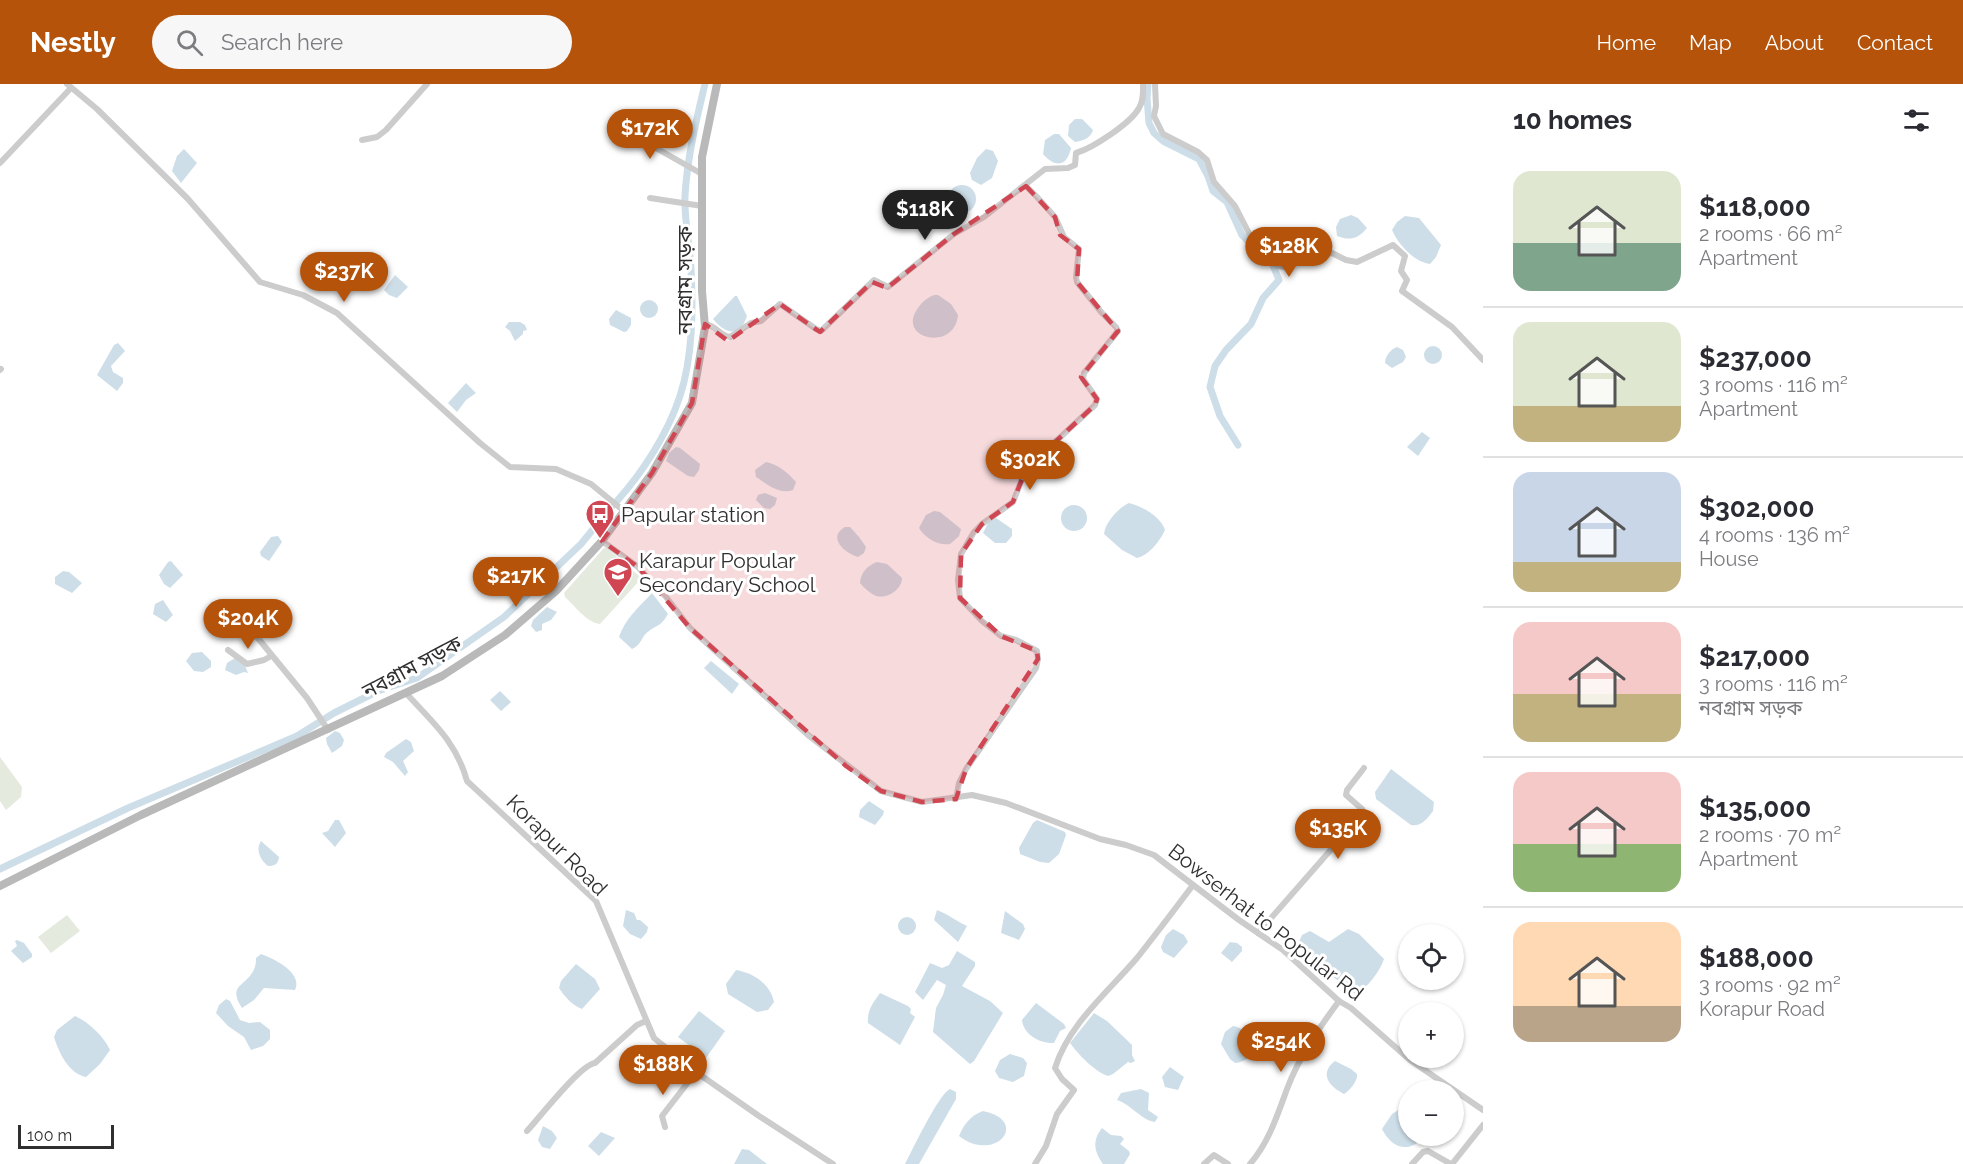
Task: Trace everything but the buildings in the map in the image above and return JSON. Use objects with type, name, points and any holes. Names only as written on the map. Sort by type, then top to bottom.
[{"type":"main road","name":"নবগ্রাম সড়ক","points":[[0,886],[141,815],[442,676],[505,635],[556,591],[602,541],[652,473],[692,403],[700,368],[705,324],[702,291],[702,157],[717,84]]},
{"type":"street","points":[[362,140],[377,137],[386,130],[427,84]]},
{"type":"street","points":[[705,324],[713,326],[724,336],[730,337],[750,323],[761,321],[780,304],[821,331],[874,280],[888,287],[954,234],[984,217],[1045,169],[1068,168],[1075,165],[1076,153],[1113,134],[1139,110],[1143,99],[1143,84]]},
{"type":"street","points":[[1155,84],[1154,116],[1163,134],[1198,152],[1207,160],[1214,182],[1235,206],[1254,243],[1277,266],[1285,267],[1302,251],[1315,249],[1325,254],[1337,254],[1346,260],[1357,262],[1393,245],[1405,256],[1401,271],[1407,280],[1402,291],[1452,327],[1483,360]]},
{"type":"street","points":[[0,163],[69,86],[97,109],[188,200],[260,282],[303,295],[337,313],[480,443],[510,467],[556,469],[591,484],[624,511]]},
{"type":"street","points":[[616,139],[622,131],[631,134],[702,174]]},
{"type":"street","points":[[956,798],[959,783],[966,769],[1036,668],[1038,659],[1037,651],[1016,640],[1001,636],[982,621],[960,598],[958,580],[961,554],[974,532],[982,524],[1013,502],[1026,468],[1095,405],[1097,399],[1083,379],[1084,374],[1118,332],[1077,282],[1079,249],[1064,237],[1055,218],[1026,186]]},
{"type":"street","points":[[650,198],[702,206]]},
{"type":"street","name":"Bowserhat to Popular Rd","points":[[602,541],[638,567],[666,597],[690,628],[808,735],[846,766],[882,790],[922,802],[972,795],[1006,803],[1100,839],[1154,855],[1282,950],[1410,1060],[1483,1110]]},
{"type":"street","points":[[258,637],[307,698],[328,730]]},
{"type":"street","points":[[228,650],[247,664],[271,656]]},
{"type":"street","name":"Korapur Road","points":[[406,693],[452,743],[462,762],[467,781],[596,901],[654,1038],[696,1072],[833,1164]]},
{"type":"street","points":[[1258,933],[1363,813],[1362,809],[1346,795],[1347,790],[1364,768]]},
{"type":"street","points":[[1035,1164],[1046,1146],[1057,1114],[1074,1090],[1062,1079],[1055,1068],[1061,1050],[1071,1033],[1137,957],[1193,885]]},
{"type":"street","points":[[1250,1164],[1261,1152],[1308,1046],[1339,1001]]},
{"type":"street","points":[[527,1131],[572,1079],[589,1064],[595,1063],[637,1025],[646,1021]]},
{"type":"street","points":[[664,1127],[662,1116],[696,1072]]},
{"type":"street","points":[[1412,1164],[1423,1152],[1428,1151],[1451,1164],[1483,1125]]},
{"type":"street","points":[[1204,1164],[1214,1155],[1228,1164]]},
{"type":"highlighted area","points":[[1026,186],[1055,217],[1060,235],[1079,249],[1077,282],[1118,331],[1081,377],[1097,399],[1095,405],[1026,469],[1013,502],[982,524],[961,554],[960,598],[1001,636],[1037,651],[1038,659],[966,769],[956,799],[922,802],[881,791],[846,766],[690,628],[638,567],[602,541],[652,473],[692,403],[705,324],[728,341],[780,304],[820,332],[872,282],[887,288],[954,234]]},
{"type":"shaded area","points":[[1075,119],[1082,119],[1093,130],[1086,139],[1075,142],[1068,136],[1069,125]]},
{"type":"shaded area","points":[[1054,134],[1059,134],[1071,148],[1064,162],[1052,162],[1043,154],[1045,140]]},
{"type":"shaded area","points":[[184,149],[197,163],[181,183],[172,171],[177,156]]},
{"type":"shaded area","points":[[986,149],[993,151],[998,161],[992,178],[981,185],[972,180],[970,173],[977,158]]},
{"type":"shaded area","points":[[962,185],[972,189],[976,199],[972,209],[962,213],[952,209],[948,199],[952,189]]},
{"type":"shaded area","points":[[1351,215],[1358,218],[1367,228],[1354,238],[1337,236],[1336,227],[1340,219]]},
{"type":"shaded area","points":[[1405,216],[1419,218],[1441,245],[1430,264],[1413,256],[1402,246],[1392,230]]},
{"type":"shaded area","points":[[395,275],[408,287],[397,298],[384,290]]},
{"type":"shaded area","points":[[934,295],[938,295],[951,304],[958,315],[955,326],[948,334],[939,337],[921,335],[915,329],[913,321],[920,306]]},
{"type":"shaded area","points":[[735,296],[747,316],[740,328],[732,331],[722,328],[713,319]]},
{"type":"shaded area","points":[[645,300],[653,300],[658,305],[656,316],[645,318],[640,313],[640,305]]},
{"type":"shaded area","points":[[616,310],[631,318],[631,325],[627,331],[624,332],[610,325],[609,319]]},
{"type":"shaded area","points":[[509,322],[520,322],[527,330],[523,331],[523,334],[515,341],[505,327]]},
{"type":"shaded area","points":[[118,343],[125,351],[111,366],[113,372],[123,378],[123,383],[117,391],[97,375],[114,345]]},
{"type":"shaded area","points":[[1433,346],[1439,349],[1442,355],[1439,361],[1433,364],[1427,361],[1424,355],[1427,349]]},
{"type":"shaded area","points":[[1397,347],[1403,350],[1406,357],[1403,362],[1392,368],[1385,363],[1385,360],[1389,353]]},
{"type":"shaded area","points":[[466,383],[476,393],[466,400],[457,412],[448,403]]},
{"type":"shaded area","points":[[1422,432],[1430,438],[1418,456],[1407,447]]},
{"type":"shaded area","points":[[676,447],[700,464],[694,477],[688,476],[666,461],[669,453]]},
{"type":"shaded area","points":[[766,462],[779,467],[793,478],[796,482],[793,490],[778,490],[756,477],[755,470]]},
{"type":"shaded area","points":[[765,493],[777,498],[775,505],[770,509],[764,508],[756,500],[758,495]]},
{"type":"shaded area","points":[[1129,503],[1150,513],[1160,521],[1165,530],[1154,547],[1137,558],[1122,550],[1104,534],[1113,516]]},
{"type":"shaded area","points":[[1074,505],[1083,509],[1087,518],[1083,527],[1074,531],[1065,527],[1061,518],[1065,509]]},
{"type":"shaded area","points":[[934,511],[940,512],[961,529],[959,536],[950,544],[932,541],[919,528],[926,515]]},
{"type":"shaded area","points":[[996,518],[1012,529],[1012,536],[1006,543],[995,543],[983,533],[989,521]]},
{"type":"shaded area","points":[[845,527],[850,527],[866,547],[864,553],[858,557],[843,548],[838,540],[837,535]]},
{"type":"shaded area","points":[[278,536],[282,542],[269,561],[261,556],[260,552],[271,537]]},
{"type":"shaded area","points":[[604,548],[607,548],[639,576],[640,580],[600,624],[585,617],[565,597],[564,593]]},
{"type":"shaded area","points":[[171,561],[183,575],[170,588],[164,584],[159,575]]},
{"type":"shaded area","points":[[877,562],[887,564],[902,578],[900,586],[890,595],[876,596],[860,583],[865,570]]},
{"type":"shaded area","points":[[63,571],[69,572],[82,583],[72,593],[55,584],[55,577]]},
{"type":"shaded area","points":[[652,593],[668,614],[662,623],[646,633],[638,645],[632,649],[619,637],[637,608]]},
{"type":"shaded area","points":[[163,600],[173,615],[166,622],[153,614],[155,604]]},
{"type":"shaded area","points":[[547,607],[557,612],[551,620],[542,624],[542,630],[536,632],[531,626],[533,620]]},
{"type":"shaded area","points":[[202,652],[211,661],[211,667],[203,672],[194,671],[186,661],[192,653]]},
{"type":"shaded area","points":[[235,658],[244,663],[248,673],[236,675],[225,670],[227,663]]},
{"type":"shaded area","points":[[711,661],[739,684],[732,694],[704,668]]},
{"type":"shaded area","points":[[500,691],[511,702],[501,711],[490,700]]},
{"type":"shaded area","points":[[335,731],[340,733],[344,740],[342,746],[332,753],[326,738]]},
{"type":"shaded area","points":[[406,739],[411,742],[414,751],[403,761],[408,772],[405,776],[393,762],[384,757],[386,753]]},
{"type":"shaded area","points":[[0,757],[22,787],[21,797],[6,810],[0,801]]},
{"type":"shaded area","points":[[1391,769],[1434,802],[1433,811],[1421,824],[1411,825],[1376,799],[1375,792]]},
{"type":"shaded area","points":[[869,801],[884,811],[875,825],[859,817],[860,810]]},
{"type":"shaded area","points":[[335,820],[339,820],[346,833],[335,847],[322,833],[328,831]]},
{"type":"shaded area","points":[[1037,820],[1065,832],[1066,835],[1059,854],[1049,863],[1020,854],[1019,848]]},
{"type":"shaded area","points":[[261,841],[279,857],[274,865],[268,866],[261,858],[259,844]]},
{"type":"shaded area","points":[[626,910],[634,913],[637,920],[648,927],[641,939],[630,934],[623,926]]},
{"type":"shaded area","points":[[937,910],[967,926],[958,942],[934,920]]},
{"type":"shaded area","points":[[1005,911],[1023,924],[1025,929],[1019,940],[1001,933]]},
{"type":"shaded area","points":[[67,915],[80,931],[51,953],[38,937]]},
{"type":"shaded area","points":[[907,917],[913,920],[916,926],[913,932],[907,935],[901,932],[898,926],[901,920]]},
{"type":"shaded area","points":[[1173,929],[1184,935],[1188,942],[1174,958],[1163,952],[1161,947],[1166,935]]},
{"type":"shaded area","points":[[1348,929],[1359,934],[1384,959],[1372,979],[1355,994],[1323,969],[1298,944],[1302,935],[1310,931],[1329,942]]},
{"type":"shaded area","points":[[15,941],[24,943],[32,954],[32,957],[23,963],[11,951],[17,946]]},
{"type":"shaded area","points":[[1230,942],[1242,947],[1242,951],[1232,962],[1221,953]]},
{"type":"shaded area","points":[[957,951],[975,962],[975,966],[962,986],[990,1001],[1003,1013],[970,1064],[933,1032],[936,1008],[946,985],[937,980],[923,1000],[915,992],[930,963],[942,968],[949,965]]},
{"type":"shaded area","points":[[261,954],[280,963],[291,972],[295,978],[295,990],[264,988],[254,1000],[242,1008],[236,995],[238,988],[253,971],[256,958]]},
{"type":"shaded area","points":[[576,964],[595,979],[600,989],[582,1009],[575,1006],[559,988],[561,981]]},
{"type":"shaded area","points":[[736,970],[760,980],[769,990],[774,1002],[768,1010],[757,1012],[728,994],[726,984]]},
{"type":"shaded area","points":[[880,993],[908,1006],[911,1009],[910,1013],[915,1017],[900,1045],[868,1023],[870,1010]]},
{"type":"shaded area","points":[[226,999],[230,1001],[240,1020],[249,1023],[260,1022],[270,1030],[270,1039],[263,1046],[251,1050],[244,1037],[228,1026],[216,1013],[219,1005]]},
{"type":"shaded area","points":[[1036,1003],[1066,1028],[1060,1031],[1054,1043],[1043,1042],[1025,1030],[1022,1020]]},
{"type":"shaded area","points":[[699,1011],[725,1031],[706,1058],[678,1037]]},
{"type":"shaded area","points":[[1094,1013],[1107,1021],[1132,1045],[1132,1055],[1135,1061],[1128,1062],[1108,1076],[1087,1062],[1070,1043]]},
{"type":"shaded area","points":[[75,1016],[96,1030],[110,1050],[100,1064],[86,1077],[70,1067],[62,1056],[54,1037],[57,1030]]},
{"type":"shaded area","points":[[1233,1026],[1247,1034],[1257,1047],[1248,1058],[1235,1063],[1221,1044],[1225,1032]]},
{"type":"shaded area","points":[[1010,1054],[1023,1058],[1027,1063],[1024,1076],[1013,1082],[999,1078],[995,1071],[1000,1060]]},
{"type":"shaded area","points":[[1335,1061],[1357,1074],[1353,1085],[1344,1094],[1334,1088],[1328,1080],[1327,1071]]},
{"type":"shaded area","points":[[1170,1067],[1184,1077],[1178,1090],[1165,1087],[1162,1077]]},
{"type":"shaded area","points":[[950,1089],[956,1092],[956,1099],[919,1164],[905,1164],[939,1101]]},
{"type":"shaded area","points":[[1141,1089],[1149,1093],[1148,1110],[1158,1117],[1155,1122],[1117,1100],[1121,1093]]},
{"type":"shaded area","points":[[1398,1110],[1398,1146],[1386,1136],[1382,1129],[1392,1114]]},
{"type":"shaded area","points":[[983,1111],[997,1116],[1005,1123],[1006,1131],[1002,1138],[995,1143],[985,1145],[972,1143],[959,1136],[968,1121]]},
{"type":"shaded area","points":[[543,1126],[552,1131],[557,1138],[550,1149],[542,1147],[538,1140]]},
{"type":"shaded area","points":[[1102,1128],[1111,1135],[1121,1136],[1124,1139],[1120,1144],[1130,1154],[1124,1164],[1103,1164],[1096,1150],[1096,1142]]},
{"type":"shaded area","points":[[601,1132],[615,1138],[599,1156],[588,1146]]},
{"type":"shaded area","points":[[742,1149],[749,1150],[767,1164],[734,1164]]},
{"type":"waterway","points":[[617,501],[636,478],[662,438],[675,410],[684,381],[690,349],[692,301],[685,196],[690,154],[705,84]]},
{"type":"waterway","points":[[1148,84],[1149,123],[1154,133],[1163,141],[1199,159],[1213,191],[1227,202],[1242,235],[1257,250]]},
{"type":"waterway","points":[[1238,445],[1220,416],[1210,387],[1215,366],[1226,350],[1251,324],[1263,298],[1279,280],[1272,263]]},
{"type":"waterway","points":[[0,869],[128,808],[297,736],[334,713],[378,691],[417,678],[504,617],[581,544],[613,505]]},
{"type":"place","name":"Papular station","points":[[600,540]]},
{"type":"place","name":"Karapur Popular Secondary School","points":[[618,598]]}]
